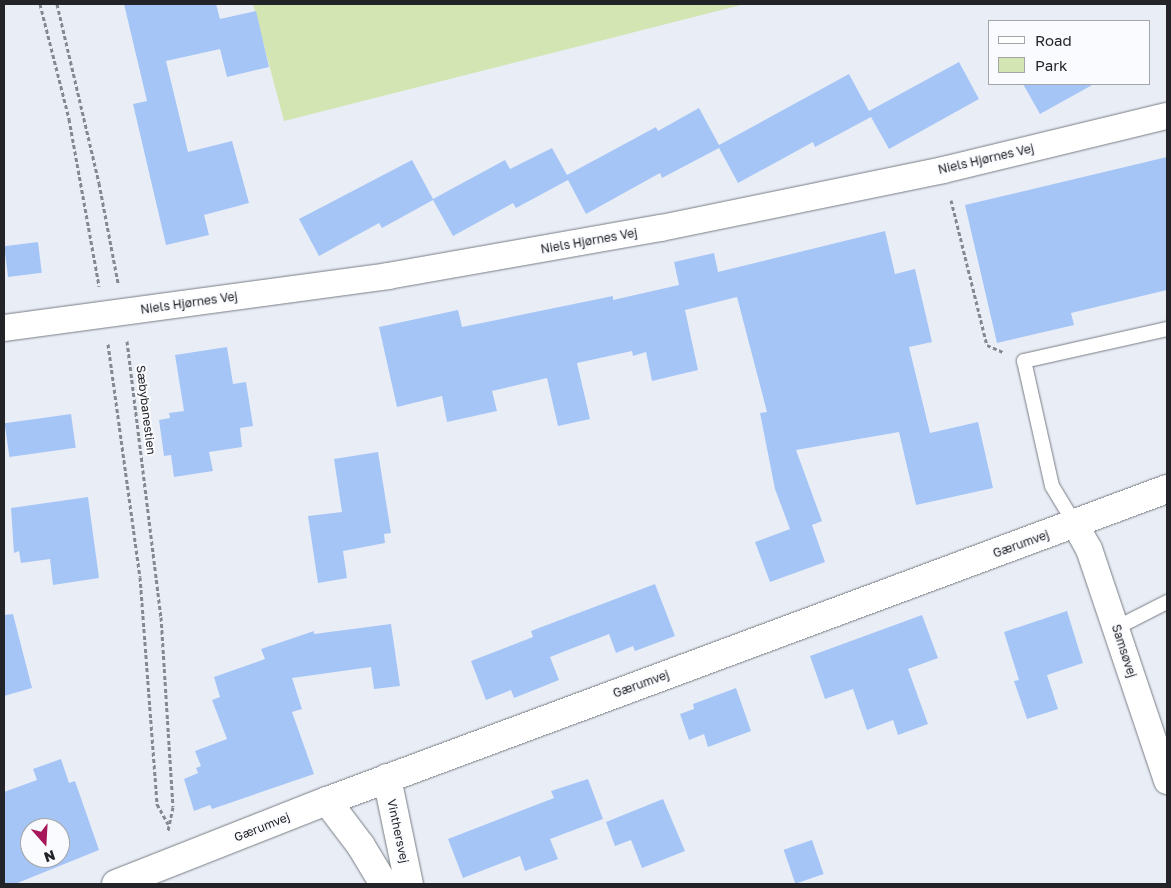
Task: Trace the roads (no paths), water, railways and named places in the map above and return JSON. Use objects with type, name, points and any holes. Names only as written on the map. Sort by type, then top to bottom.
[{"type":"main road","name":"Gærumvej","points":[[116,884],[387,778],[1167,489]]},
{"type":"main road","name":"Vinthersvej","points":[[387,778],[409,884]]},
{"type":"main road","points":[[327,801],[361,846],[384,884]]},
{"type":"street","name":"Niels Hjørnes Vej","points":[[4,328],[388,276],[661,228],[943,170],[1167,116]]},
{"type":"street","name":"Samsøvej","points":[[1075,524],[1089,549],[1167,782]]},
{"type":"lane","points":[[1075,524],[1052,486],[1024,361],[1167,329]]},
{"type":"lane","points":[[1116,628],[1167,602]]}]
